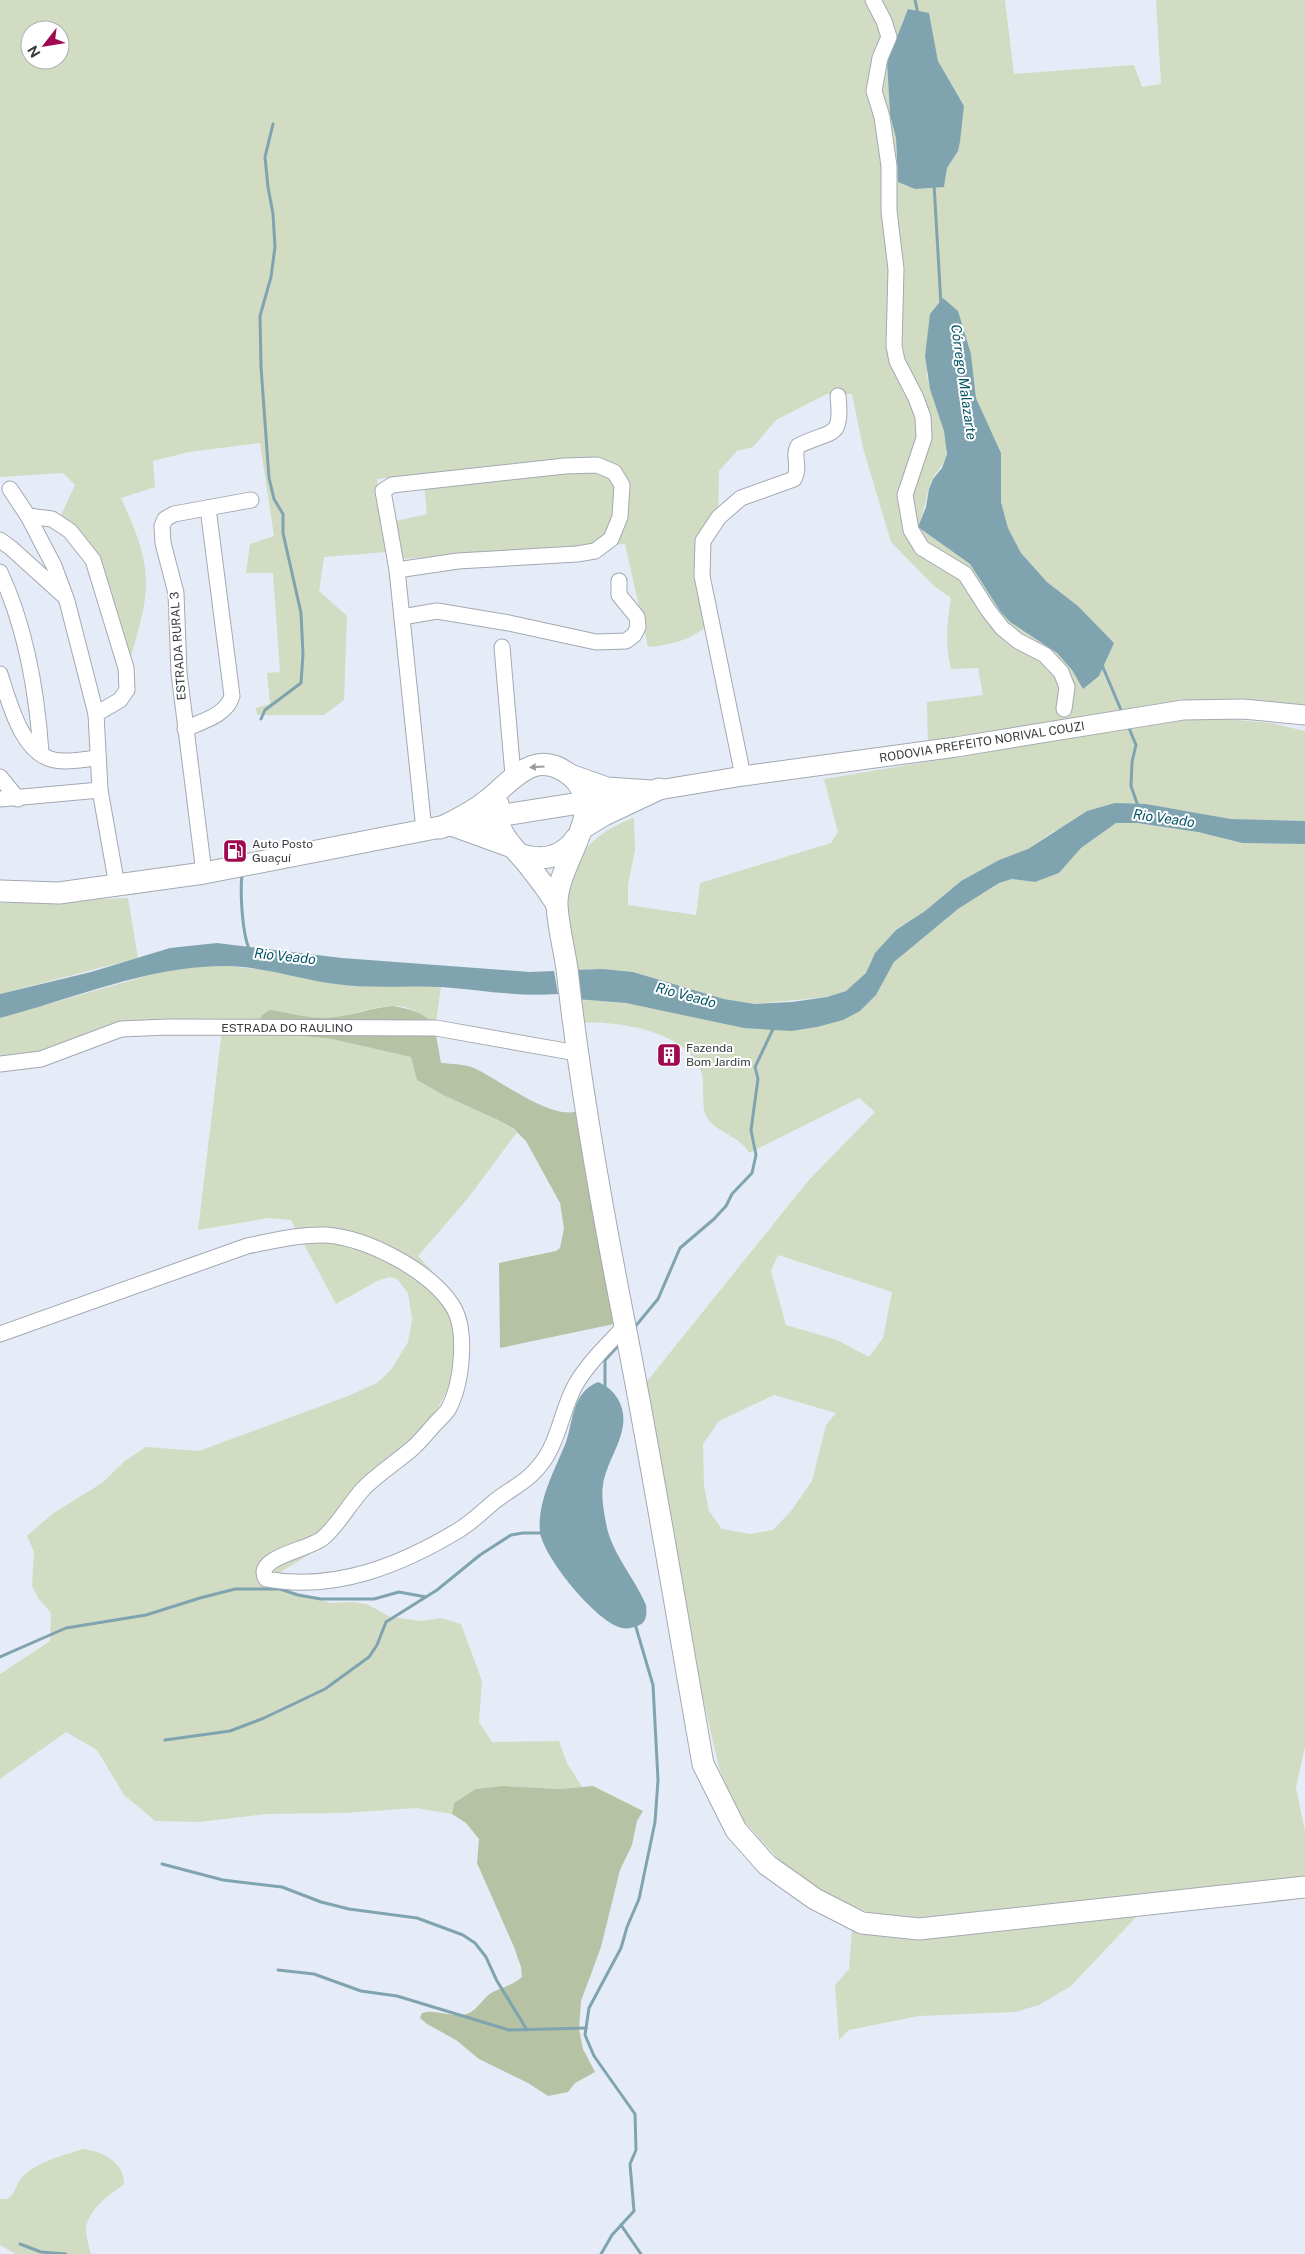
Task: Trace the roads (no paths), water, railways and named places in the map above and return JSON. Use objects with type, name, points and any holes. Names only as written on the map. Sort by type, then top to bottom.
[{"type":"highway","points":[[439,828],[476,809],[497,793],[512,777],[527,768],[542,765],[557,768],[570,776],[607,788],[655,790]]},
{"type":"highway","points":[[570,776],[580,787],[586,802],[585,820],[563,874],[556,903],[566,966],[572,1026],[605,1224],[703,1764],[736,1830],[767,1866],[815,1899],[862,1923],[919,1929],[1305,1887]]},
{"type":"highway","points":[[512,777],[501,794],[497,816],[500,829],[556,903]]},
{"type":"highway","points":[[439,828],[537,859],[554,856],[567,850],[580,832],[604,815],[655,790]]},
{"type":"highway","points":[[0,891],[59,893],[204,873],[497,816],[586,802]]},
{"type":"main road","name":"RODOVIA PREFEITO NORIVAL COUZI","points":[[586,802],[743,776],[956,747],[1183,710],[1243,709],[1305,715]]},
{"type":"street","points":[[872,0],[884,21],[888,37],[880,58],[874,91],[882,117],[889,166],[890,211],[896,269],[894,346],[897,360],[916,398],[923,417],[924,438],[905,495],[911,530],[922,548],[965,574],[1002,628],[1018,640],[1045,655],[1061,672],[1067,687],[1064,709]]},
{"type":"street","points":[[743,776],[702,576],[703,541],[719,517],[742,498],[794,479],[798,472],[795,451],[798,446],[835,431],[839,424],[838,396]]},
{"type":"street","points":[[397,570],[458,560],[577,554],[594,551],[611,539],[620,517],[622,485],[614,472],[597,465],[564,466],[392,485],[383,492],[383,501],[397,570],[402,617],[439,828]]},
{"type":"street","points":[[10,489],[28,516],[54,566],[67,601],[96,714],[100,790],[117,886]]},
{"type":"street","name":"ESTRADA RURAL 3","points":[[204,873],[179,673],[176,593],[163,543],[162,526],[165,519],[174,514],[251,500]]},
{"type":"street","points":[[185,729],[223,711],[230,705],[232,696],[208,508]]},
{"type":"street","points":[[28,516],[52,519],[70,531],[93,560],[126,668],[127,690],[120,700],[96,714]]},
{"type":"street","points":[[0,540],[12,548],[67,601]]},
{"type":"street","points":[[0,572],[32,673],[39,714],[41,753]]},
{"type":"street","points":[[402,617],[437,611],[502,622],[596,642],[626,641],[634,635],[638,627],[637,617],[619,595],[619,581]]},
{"type":"street","points":[[502,648],[512,777]]},
{"type":"street","points":[[0,674],[15,722],[41,753],[54,760],[98,758]]},
{"type":"street","points":[[0,777],[18,799]]},
{"type":"street","points":[[0,799],[18,799],[100,790]]},
{"type":"street","name":"ESTRADA DO RAULINO","points":[[0,1064],[41,1059],[121,1029],[168,1027],[436,1028],[577,1053]]},
{"type":"street","points":[[0,1334],[247,1246],[286,1238],[326,1235],[366,1244],[400,1260],[434,1285],[453,1306],[460,1326],[461,1370],[449,1408],[415,1446],[364,1488],[342,1518],[323,1538],[308,1547],[268,1561],[263,1574],[266,1579],[291,1584],[320,1583],[361,1576],[412,1555],[461,1529],[497,1500],[529,1479],[550,1448],[575,1385],[595,1358],[625,1326]]},
{"type":"water","points":[[908,9],[929,13],[938,61],[964,106],[958,151],[947,168],[944,187],[915,189],[898,182],[896,138],[890,115],[887,62]]},
{"type":"water","points":[[943,298],[958,311],[971,354],[976,398],[1001,453],[1001,502],[1008,528],[1021,553],[1047,582],[1078,606],[1114,643],[1099,676],[1083,689],[1072,670],[1057,653],[1010,622],[1000,611],[970,564],[918,527],[926,507],[929,489],[933,479],[942,468],[947,454],[944,431],[930,389],[925,356],[930,314]]},
{"type":"water","name":"Rio Veado","points":[[1115,803],[1146,804],[1231,819],[1305,821],[1305,844],[1242,843],[1198,832],[1137,823],[1116,823],[1081,848],[1059,873],[1035,882],[1012,879],[999,883],[958,909],[894,962],[876,995],[860,1011],[843,1020],[817,1027],[791,1031],[744,1028],[626,1003],[575,999],[571,970],[603,969],[633,972],[724,999],[755,1004],[792,1002],[827,997],[846,991],[866,973],[875,953],[896,930],[925,911],[961,881],[999,860],[1028,849],[1087,811]]},
{"type":"water","name":"Rio Veado","points":[[217,943],[342,958],[530,972],[554,971],[558,994],[514,994],[441,987],[348,985],[321,982],[252,968],[224,966],[195,967],[139,977],[0,1018],[0,994],[91,972],[170,948]]},
{"type":"water","points":[[598,1382],[614,1394],[622,1410],[622,1432],[605,1474],[602,1494],[606,1523],[613,1545],[646,1605],[646,1615],[643,1623],[630,1628],[622,1628],[611,1623],[586,1602],[573,1588],[551,1557],[543,1543],[540,1532],[541,1509],[544,1497],[566,1442],[575,1407],[583,1393]]},
{"type":"waterway","name":"Córrego Malazarte","points":[[915,0],[918,14]]},
{"type":"waterway","points":[[261,719],[265,710],[301,683],[303,654],[301,613],[283,533],[283,514],[274,499],[269,478],[261,367],[260,316],[271,277],[275,247],[273,214],[265,157],[273,124]]},
{"type":"waterway","name":"Córrego Malazarte","points":[[934,184],[941,305]]},
{"type":"waterway","name":"Córrego Malazarte","points":[[1102,665],[1121,710]]},
{"type":"waterway","name":"Córrego Malazarte","points":[[1129,728],[1136,745],[1132,762],[1131,786],[1138,806]]},
{"type":"waterway","name":"Rio Veado","points":[[242,874],[242,912],[249,949]]},
{"type":"waterway","points":[[634,1328],[658,1299],[680,1248],[714,1219],[726,1206],[732,1194],[752,1173],[756,1155],[751,1130],[758,1079],[755,1067],[774,1027]]},
{"type":"waterway","points":[[605,1389],[605,1360],[620,1344]]},
{"type":"waterway","points":[[165,1740],[230,1731],[264,1718],[325,1689],[369,1657],[377,1645],[386,1622],[437,1590],[480,1555],[511,1535],[544,1533]]},
{"type":"waterway","points":[[0,1657],[66,1628],[146,1615],[235,1589],[280,1589],[298,1595],[321,1599],[374,1599],[399,1592],[426,1597]]},
{"type":"waterway","points":[[601,2254],[612,2235],[634,2211],[630,2164],[636,2150],[635,2114],[594,2056],[585,2035],[589,2008],[621,1948],[627,1927],[639,1899],[655,1822],[658,1780],[653,1685],[635,1624]]},
{"type":"waterway","points":[[162,1864],[223,1880],[282,1887],[321,1902],[349,1909],[417,1918],[463,1935],[475,1943],[486,1957],[497,1981],[527,2030]]},
{"type":"waterway","points":[[278,1970],[314,1974],[361,1991],[397,1996],[509,2030],[586,2028]]},
{"type":"waterway","points":[[621,2225],[641,2254]]},
{"type":"waterway","points":[[20,2244],[41,2252],[66,2254]]},
{"type":"place","name":"Auto Posto Guaçuí","points":[[235,851]]},
{"type":"place","name":"Fazenda Bom Jardim","points":[[669,1055]]}]
